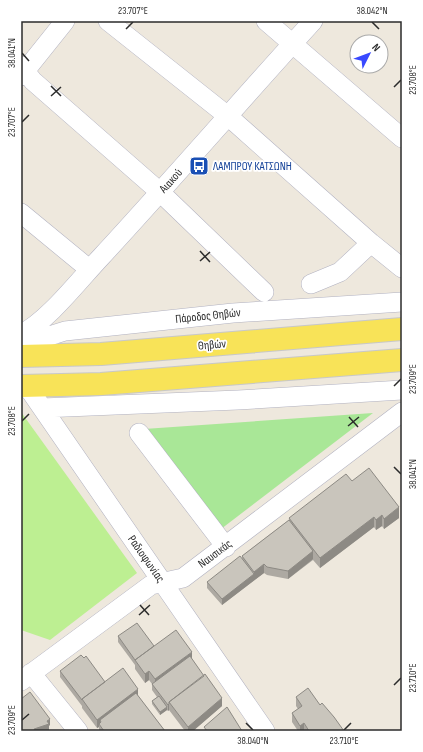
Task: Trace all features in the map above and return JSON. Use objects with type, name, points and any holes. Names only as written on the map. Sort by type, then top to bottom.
[{"type":"main road","name":"Θηβών","points":[[21,356],[101,354],[402,329]]},
{"type":"main road","points":[[24,386],[101,384],[402,360]]},
{"type":"street","points":[[65,21],[22,71],[161,193],[264,292]]},
{"type":"street","points":[[108,21],[229,117],[371,243],[402,268]]},
{"type":"street","points":[[266,21],[402,138]]},
{"type":"street","name":"Αιακού","points":[[21,334],[37,325],[90,269],[161,193],[314,21]]},
{"type":"street","points":[[21,212],[90,269]]},
{"type":"street","points":[[312,284],[340,272],[371,243]]},
{"type":"street","name":"Πάροδος Θηβών","points":[[21,356],[46,337],[65,331],[233,313],[402,302]]},
{"type":"street","name":"Ραδιοφωνίας","points":[[24,386],[42,408],[265,731]]},
{"type":"street","points":[[42,408],[238,400],[402,390]]},
{"type":"street","name":"Ναυσικάς","points":[[26,677],[151,585],[183,578],[402,412]]},
{"type":"street","points":[[139,434],[226,546]]},
{"type":"street","points":[[26,677],[78,731]]},
{"type":"green space","points":[[21,412],[137,573],[50,640],[21,630]]},
{"type":"green space","points":[[373,413],[221,529],[144,429]]},
{"type":"building","points":[[369,468],[399,507],[384,519],[382,515],[376,520],[374,517],[320,558],[289,518],[346,474],[352,481]]},
{"type":"building","points":[[289,520],[313,551],[288,571],[267,567],[264,564],[254,572],[242,556]]},
{"type":"building","points":[[240,556],[254,574],[222,599],[207,582]]},
{"type":"building","points":[[137,623],[154,646],[135,660],[118,636]]},
{"type":"building","points":[[176,630],[192,652],[155,679],[149,671],[145,674],[135,660]]},
{"type":"building","points":[[81,655],[84,658],[86,656],[105,682],[82,700],[60,671]]},
{"type":"building","points":[[190,656],[204,676],[169,702],[168,705],[152,684]]},
{"type":"building","points":[[123,668],[138,689],[97,720],[82,699]]},
{"type":"building","points":[[205,674],[222,698],[188,727],[169,702]]},
{"type":"building","points":[[308,688],[320,705],[322,703],[344,731],[309,731],[304,723],[300,726],[292,713],[302,706],[296,697]]},
{"type":"building","points":[[30,692],[50,719],[47,721],[49,724],[34,729],[35,731],[21,731],[21,699]]},
{"type":"building","points":[[136,693],[165,731],[104,731],[99,724],[101,722],[100,720]]},
{"type":"building","points":[[159,696],[167,707],[160,712],[152,701]]},
{"type":"building","points":[[227,707],[242,731],[207,731],[204,727]]},
{"type":"place","name":"ΛΑΜΠΡΟΥ ΚΑΤΣΩΝΗ","points":[[199,166]]}]
